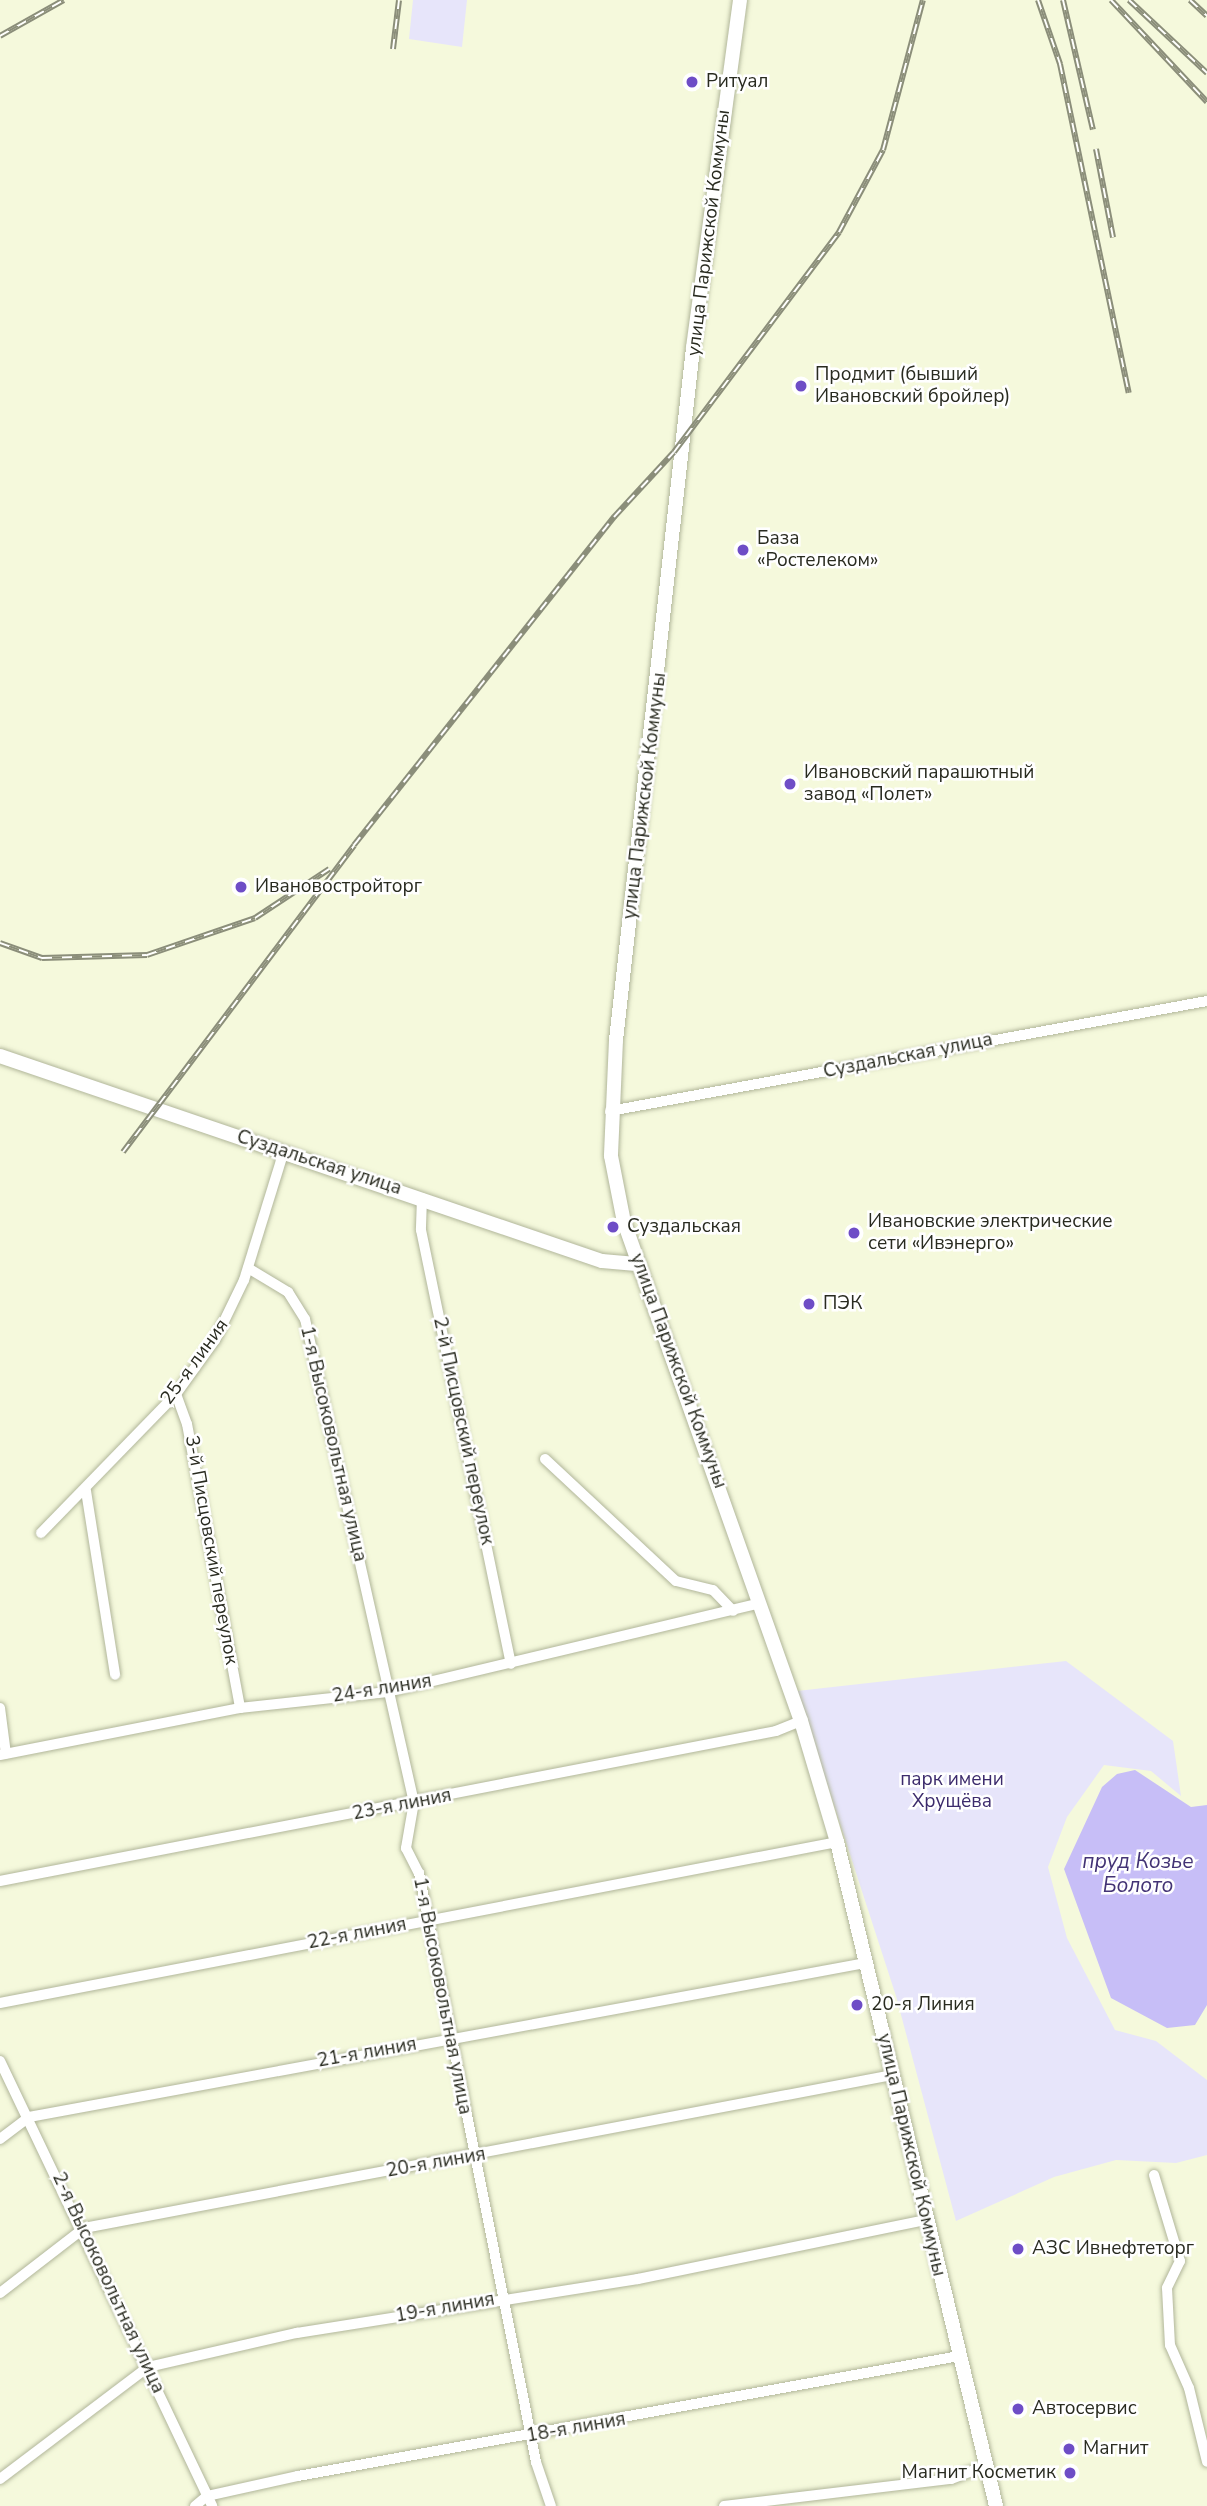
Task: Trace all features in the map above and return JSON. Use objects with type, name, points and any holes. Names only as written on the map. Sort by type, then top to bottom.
[{"type":"main road","name":"улица Парижской Коммуны","points":[[740,0],[693,348],[610,1111],[616,1192],[801,1721],[837,1842],[996,2506]]},
{"type":"main road","name":"Суздальская улица","points":[[0,1056],[602,1261],[639,1264]]},
{"type":"street","name":"Суздальская улица","points":[[610,1111],[1207,1001]]},
{"type":"street","name":"25-я линия","points":[[41,1533],[86,1491],[176,1394],[215,1340],[248,1268],[284,1151]]},
{"type":"street","name":"2-й Писцовский переулок","points":[[422,1198],[421,1230],[511,1664]]},
{"type":"street","name":"1-я Высоковольтная улица","points":[[248,1268],[288,1293],[305,1319],[387,1692],[414,1802],[406,1848],[419,1873],[426,1921],[506,2298],[532,2435],[551,2506]]},
{"type":"street","name":"3-й Писцовский переулок","points":[[176,1394],[187,1424],[240,1708]]},
{"type":"street","points":[[545,1459],[668,1575],[713,1591],[733,1611]]},
{"type":"street","points":[[86,1491],[115,1675]]},
{"type":"street","name":"24-я линия","points":[[3,1754],[240,1708],[387,1692],[760,1603]]},
{"type":"street","points":[[0,1708],[3,1754]]},
{"type":"street","name":"23-я линия","points":[[0,1881],[776,1731],[801,1721]]},
{"type":"street","name":"22-я линия","points":[[0,2003],[837,1842]]},
{"type":"street","name":"21-я линия","points":[[0,2139],[29,2118],[866,1962]]},
{"type":"street","name":"2-я Высоковольтная улица","points":[[0,2061],[84,2228],[209,2501]]},
{"type":"street","name":"20-я линия","points":[[0,2293],[84,2228],[892,2075]]},
{"type":"street","points":[[1154,2175],[1180,2262],[1167,2288],[1170,2345],[1189,2388],[1207,2462]]},
{"type":"street","name":"19-я линия","points":[[0,2479],[148,2367],[297,2333],[638,2279],[926,2220]]},
{"type":"street","name":"18-я линия","points":[[195,2506],[532,2435],[960,2356]]},
{"type":"street","points":[[724,2506],[951,2479],[987,2465]]},
{"type":"green space","points":[[413,0],[467,0],[462,47],[409,39]]},
{"type":"green space","name":"парк имени Хрущёва","points":[[1066,1661],[1173,1741],[1181,1796],[1151,1771],[1104,1765],[1067,1817],[1048,1867],[1067,1938],[1115,2030],[1156,2041],[1207,2080],[1207,2155],[1176,2163],[1116,2160],[1054,2177],[956,2221],[896,1996],[797,1691]]},
{"type":"water","name":"пруд Козье Болото","points":[[1135,1770],[1191,1807],[1207,1805],[1207,2005],[1195,2025],[1167,2028],[1111,1998],[1064,1869],[1102,1787],[1117,1774]]},
{"type":"railway","points":[[0,36],[64,0]]},
{"type":"railway","points":[[393,49],[399,0]]},
{"type":"railway","points":[[123,1152],[354,845],[614,517],[674,452],[839,232],[883,150],[923,0]]},
{"type":"railway","points":[[1038,0],[1060,64],[1129,393]]},
{"type":"railway","points":[[1063,0],[1093,130]]},
{"type":"railway","points":[[1111,0],[1207,102]]},
{"type":"railway","points":[[1129,0],[1207,73]]},
{"type":"railway","points":[[1190,0],[1207,16]]},
{"type":"railway","points":[[1096,149],[1113,237]]},
{"type":"railway","points":[[0,943],[42,958],[147,955],[255,918],[329,869]]},
{"type":"place","name":"Ритуал","points":[[692,82]]},
{"type":"place","name":"Продмит (бывший Ивановский бройлер)","points":[[801,386]]},
{"type":"place","name":"База «Ростелеком»","points":[[743,550]]},
{"type":"place","name":"Ивановский парашютный завод «Полет»","points":[[790,784]]},
{"type":"place","name":"Ивановостройторг","points":[[241,887]]},
{"type":"place","name":"Суздальская","points":[[613,1227]]},
{"type":"place","name":"Ивановские электрические сети «Ивэнерго»","points":[[854,1233]]},
{"type":"place","name":"ПЭК","points":[[809,1304]]},
{"type":"place","name":"20-я Линия","points":[[857,2005]]},
{"type":"place","name":"АЗС Ивнефтеторг","points":[[1018,2249]]},
{"type":"place","name":"Автосервис","points":[[1018,2409]]},
{"type":"place","name":"Магнит","points":[[1069,2449]]},
{"type":"place","name":"Магнит Косметик","points":[[1070,2473]]}]
